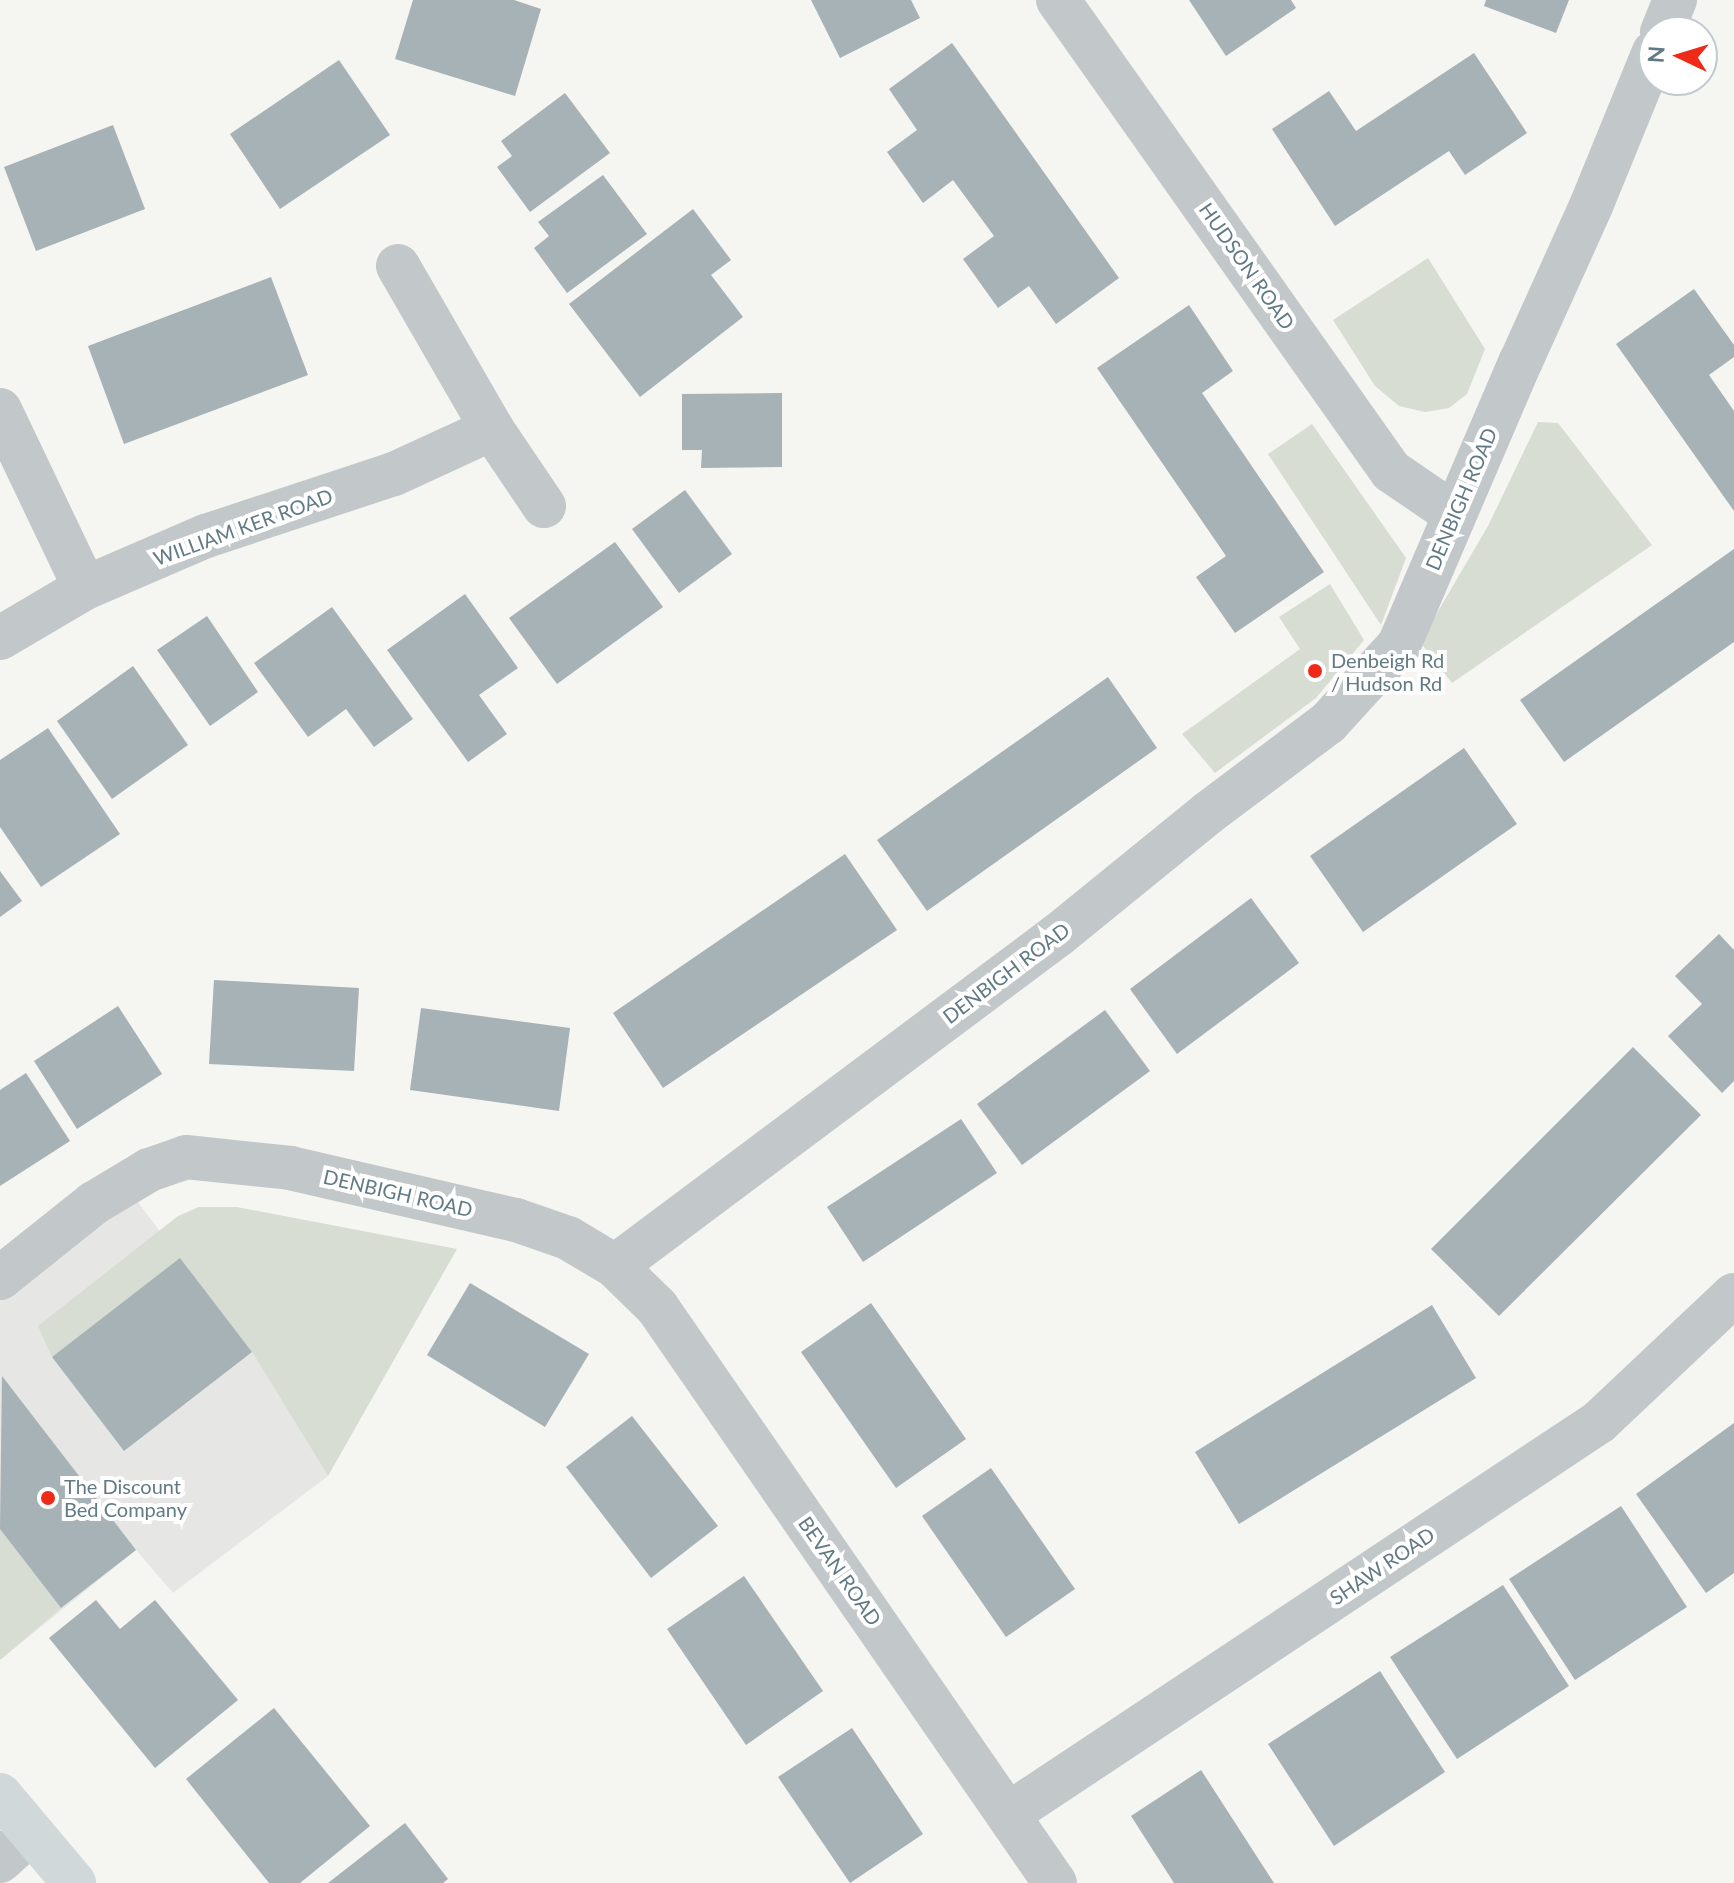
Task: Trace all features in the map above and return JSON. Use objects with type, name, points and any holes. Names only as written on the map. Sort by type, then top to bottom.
[{"type":"highway","points":[[0,1795],[16,1847],[74,1883]]},
{"type":"street","name":"HUDSON ROAD","points":[[1058,0],[1391,471],[1454,514]]},
{"type":"street","name":"DENBIGH ROAD","points":[[0,1278],[94,1203],[149,1170],[186,1157],[290,1168],[516,1220],[568,1238],[615,1266],[1058,935],[1208,813],[1328,723],[1399,645],[1638,91]]},
{"type":"street","points":[[398,266],[492,429],[544,506]]},
{"type":"street","points":[[0,410],[85,588]]},
{"type":"street","name":"WILLIAM KER ROAD","points":[[0,638],[85,588],[206,536],[394,474],[492,429]]},
{"type":"street","name":"BEVAN ROAD","points":[[615,1266],[657,1307],[1010,1813],[1055,1883]]},
{"type":"street","name":"SHAW ROAD","points":[[1010,1813],[1599,1422],[1734,1295]]},
{"type":"shaded area","points":[[1428,258],[1485,349],[1467,394],[1449,408],[1425,412],[1399,406],[1375,386],[1333,320]]},
{"type":"shaded area","points":[[1538,422],[1558,423],[1652,545],[1452,683],[1420,642],[1488,526]]},
{"type":"shaded area","points":[[1312,424],[1406,558],[1381,625],[1268,454]]},
{"type":"shaded area","points":[[1330,584],[1364,640],[1316,698],[1215,773],[1182,734],[1300,649],[1279,617]]},
{"type":"shaded area","points":[[124,1184],[252,1352],[328,1476],[173,1593],[136,1550],[0,1660],[0,1278]]},
{"type":"shaded area","points":[[199,1207],[237,1207],[457,1249],[328,1476],[252,1352],[180,1259],[52,1357],[38,1326],[178,1216]]},
{"type":"shaded area","points":[[0,1529],[61,1608],[0,1660]]},
{"type":"building","points":[[413,0],[514,0],[541,9],[515,96],[395,59]]},
{"type":"building","points":[[811,0],[911,0],[920,18],[840,58]]},
{"type":"building","points":[[1189,0],[1291,0],[1296,8],[1226,56]]},
{"type":"building","points":[[1486,0],[1569,0],[1556,33],[1484,6]]},
{"type":"building","points":[[952,43],[1119,278],[1056,324],[1029,286],[998,308],[963,259],[994,236],[953,180],[923,203],[887,152],[917,130],[889,89]]},
{"type":"building","points":[[1474,53],[1527,133],[1465,175],[1449,151],[1335,226],[1272,129],[1329,91],[1356,131]]},
{"type":"building","points":[[339,60],[390,135],[280,209],[230,134]]},
{"type":"building","points":[[565,93],[610,153],[530,212],[497,167],[512,156],[501,141]]},
{"type":"building","points":[[113,125],[145,209],[36,251],[4,167]]},
{"type":"building","points":[[603,175],[647,234],[567,293],[534,248],[549,236],[538,222]]},
{"type":"building","points":[[693,209],[731,260],[711,275],[743,317],[640,397],[569,304]]},
{"type":"building","points":[[271,277],[308,375],[124,444],[88,346]]},
{"type":"building","points":[[1694,289],[1734,345],[1734,357],[1709,375],[1734,411],[1734,511],[1616,344]]},
{"type":"building","points":[[1189,305],[1233,371],[1202,393],[1324,572],[1235,633],[1196,577],[1226,556],[1097,368]]},
{"type":"building","points":[[782,393],[782,467],[701,468],[702,450],[682,450],[682,394]]},
{"type":"building","points":[[685,490],[732,554],[679,593],[632,529]]},
{"type":"building","points":[[615,542],[663,607],[557,684],[509,618]]},
{"type":"building","points":[[1734,549],[1734,642],[1564,762],[1520,700]]},
{"type":"building","points":[[465,594],[518,668],[479,695],[507,734],[468,762],[387,650]]},
{"type":"building","points":[[332,607],[413,719],[374,747],[346,709],[308,737],[254,663]]},
{"type":"building","points":[[207,616],[258,692],[210,726],[157,650]]},
{"type":"building","points":[[133,666],[188,745],[112,799],[57,721]]},
{"type":"building","points":[[1108,677],[1157,748],[927,911],[877,840]]},
{"type":"building","points":[[48,728],[120,834],[41,887],[0,827],[0,760]]},
{"type":"building","points":[[1464,748],[1517,824],[1363,932],[1310,856]]},
{"type":"building","points":[[845,854],[897,930],[663,1088],[613,1013]]},
{"type":"building","points":[[0,871],[22,901],[0,917]]},
{"type":"building","points":[[1251,898],[1299,963],[1177,1054],[1130,989]]},
{"type":"building","points":[[1719,934],[1734,950],[1734,1081],[1722,1093],[1668,1036],[1702,1004],[1675,976]]},
{"type":"building","points":[[214,980],[359,988],[354,1071],[209,1064]]},
{"type":"building","points":[[118,1006],[162,1074],[77,1129],[34,1061]]},
{"type":"building","points":[[421,1008],[570,1028],[559,1111],[410,1090]]},
{"type":"building","points":[[1105,1010],[1150,1071],[1022,1165],[977,1104]]},
{"type":"building","points":[[1633,1047],[1701,1115],[1499,1316],[1431,1249]]},
{"type":"building","points":[[26,1073],[70,1141],[0,1186],[0,1090]]},
{"type":"building","points":[[961,1119],[997,1173],[863,1262],[827,1207]]},
{"type":"building","points":[[180,1258],[252,1352],[124,1451],[52,1357]]},
{"type":"building","points":[[470,1283],[589,1354],[545,1427],[427,1355]]},
{"type":"building","points":[[871,1303],[966,1439],[896,1488],[801,1352]]},
{"type":"building","points":[[1432,1305],[1476,1378],[1239,1524],[1195,1452]]},
{"type":"building","name":"The Discount Bed Company","points":[[2,1376],[136,1550],[61,1608],[0,1529]]},
{"type":"building","points":[[632,1416],[718,1526],[651,1578],[566,1467]]},
{"type":"building","points":[[1734,1423],[1734,1573],[1706,1593],[1636,1494]]},
{"type":"building","points":[[991,1468],[1075,1589],[1006,1637],[922,1516]]},
{"type":"building","points":[[1621,1506],[1687,1607],[1575,1680],[1509,1579]]},
{"type":"building","points":[[744,1576],[823,1691],[746,1745],[667,1629]]},
{"type":"building","points":[[1503,1585],[1569,1686],[1457,1759],[1390,1657]]},
{"type":"building","points":[[96,1600],[120,1629],[155,1600],[238,1700],[155,1768],[49,1638]]},
{"type":"building","points":[[1380,1671],[1445,1772],[1334,1846],[1268,1744]]},
{"type":"building","points":[[274,1708],[370,1826],[300,1883],[269,1883],[186,1779]]},
{"type":"building","points":[[852,1728],[923,1834],[850,1883],[778,1777]]},
{"type":"building","points":[[1201,1770],[1274,1883],[1174,1883],[1131,1816]]},
{"type":"building","points":[[405,1823],[448,1879],[443,1883],[328,1883]]},
{"type":"place","name":"Denbeigh Rd / Hudson Rd","points":[[1315,671]]},
{"type":"place","name":"The Discount Bed Company","points":[[48,1498]]}]
